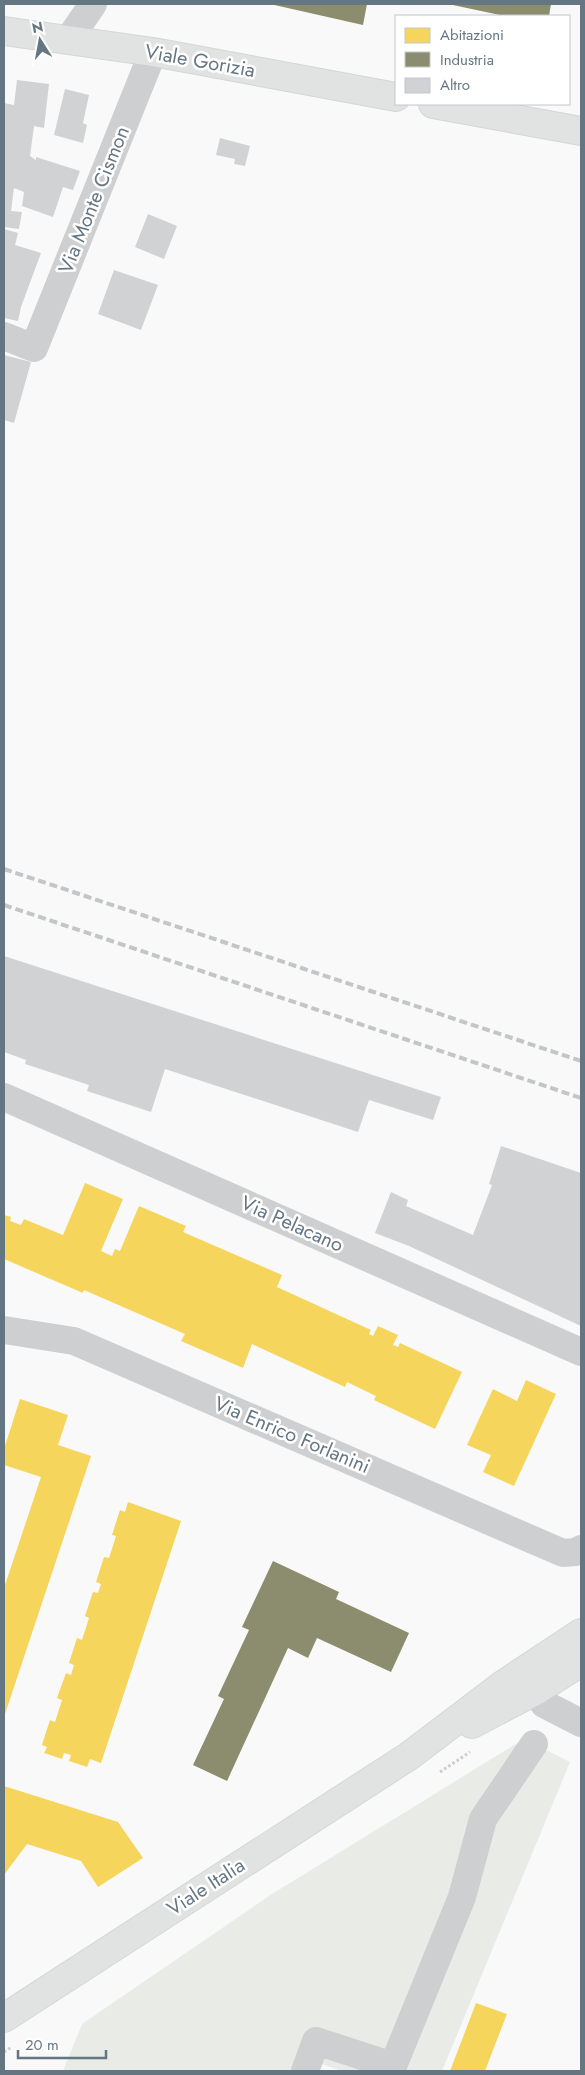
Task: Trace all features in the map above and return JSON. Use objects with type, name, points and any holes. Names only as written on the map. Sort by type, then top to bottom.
[{"type":"main road","name":"Viale Gorizia","points":[[4,31],[153,52],[395,97]]},
{"type":"main road","points":[[439,105],[580,127]]},
{"type":"main road","name":"Viale Italia","points":[[532,1680],[581,1633]]},
{"type":"main road","name":"Viale Italia","points":[[4,2018],[409,1756],[532,1680],[581,1662]]},
{"type":"street","points":[[69,39],[93,4]]},
{"type":"street","name":"Via Monte Cismon","points":[[4,336],[34,348],[153,52]]},
{"type":"street","name":"Via Pelacano","points":[[4,1097],[581,1352]]},
{"type":"street","name":"Via Enrico Forlanini","points":[[4,1330],[74,1341],[563,1553],[579,1557]]},
{"type":"street","points":[[532,1680],[544,1704],[581,1723]]},
{"type":"street","points":[[305,2071],[316,2041],[393,2066],[462,1897],[483,1820],[534,1744]]},
{"type":"shaded area","points":[[524,1739],[570,1762],[442,2071],[342,2071],[321,2064],[317,2071],[63,2071],[82,2024],[272,1894]]},
{"type":"building: Abitazioni","points":[[85,1183],[123,1199],[101,1251],[112,1256],[115,1249],[120,1251],[139,1206],[186,1226],[183,1232],[282,1275],[277,1287],[371,1330],[369,1334],[373,1336],[378,1326],[398,1335],[393,1345],[398,1347],[400,1343],[462,1372],[435,1429],[374,1400],[376,1396],[347,1382],[345,1387],[252,1344],[243,1368],[181,1341],[185,1334],[84,1290],[83,1293],[4,1259],[4,1215],[11,1217],[10,1221],[21,1225],[24,1219],[63,1235]]},
{"type":"building: Abitazioni","points":[[526,1380],[556,1394],[514,1486],[483,1472],[491,1455],[467,1445],[493,1389],[517,1401]]},
{"type":"building: Abitazioni","points":[[20,1399],[68,1415],[58,1445],[91,1456],[4,1717],[4,1588],[41,1477],[4,1465],[4,1449]]},
{"type":"building: Abitazioni","points":[[128,1502],[181,1521],[101,1763],[90,1759],[87,1767],[69,1761],[71,1755],[64,1753],[62,1759],[44,1753],[47,1747],[42,1745],[50,1720],[55,1722],[62,1700],[57,1698],[66,1673],[71,1675],[74,1665],[69,1663],[77,1638],[82,1640],[89,1618],[85,1616],[93,1592],[98,1593],[101,1584],[96,1582],[104,1557],[109,1558],[116,1536],[112,1535],[120,1510],[125,1512]]},
{"type":"building: Abitazioni","points":[[4,1786],[118,1822],[143,1858],[98,1887],[81,1861],[27,1844],[4,1875]]},
{"type":"building: Abitazioni","points":[[476,2003],[507,2014],[485,2071],[450,2071]]},
{"type":"building: Industria","points":[[270,4],[367,4],[363,25]]},
{"type":"building: Industria","points":[[448,4],[551,4],[549,15],[500,15]]},
{"type":"building: Industria","points":[[273,1561],[339,1592],[336,1599],[409,1633],[391,1672],[317,1638],[308,1658],[288,1648],[227,1781],[193,1765],[224,1699],[218,1696],[249,1630],[242,1627]]},
{"type":"building: Altro","points":[[17,80],[49,84],[44,128],[34,126],[30,156],[36,160],[36,157],[80,171],[73,190],[63,187],[53,217],[22,206],[24,192],[14,188],[11,211],[22,212],[19,229],[4,227],[4,103],[14,105]]},
{"type":"building: Altro","points":[[65,89],[89,95],[83,123],[87,125],[83,143],[54,135]]},
{"type":"building: Altro","points":[[220,138],[250,146],[245,166],[234,164],[235,159],[216,155]]},
{"type":"building: Altro","points":[[148,214],[177,226],[164,259],[135,247]]},
{"type":"building: Altro","points":[[4,229],[18,233],[15,245],[41,253],[21,307],[18,321],[4,318]]},
{"type":"building: Altro","points":[[114,270],[158,285],[141,330],[98,314]]},
{"type":"building: Altro","points":[[4,355],[31,362],[14,423],[4,420]]},
{"type":"building: Altro","points":[[4,956],[441,1097],[433,1120],[369,1100],[358,1132],[165,1069],[151,1112],[87,1091],[89,1085],[25,1064],[26,1060],[4,1052]]},
{"type":"building: Altro","points":[[501,1146],[581,1173],[581,1326],[409,1246],[375,1233],[391,1192],[408,1200],[406,1206],[473,1235],[492,1185],[489,1184]]},
{"type":"railway","points":[[4,869],[581,1061]]},
{"type":"railway","points":[[4,905],[581,1098]]}]
